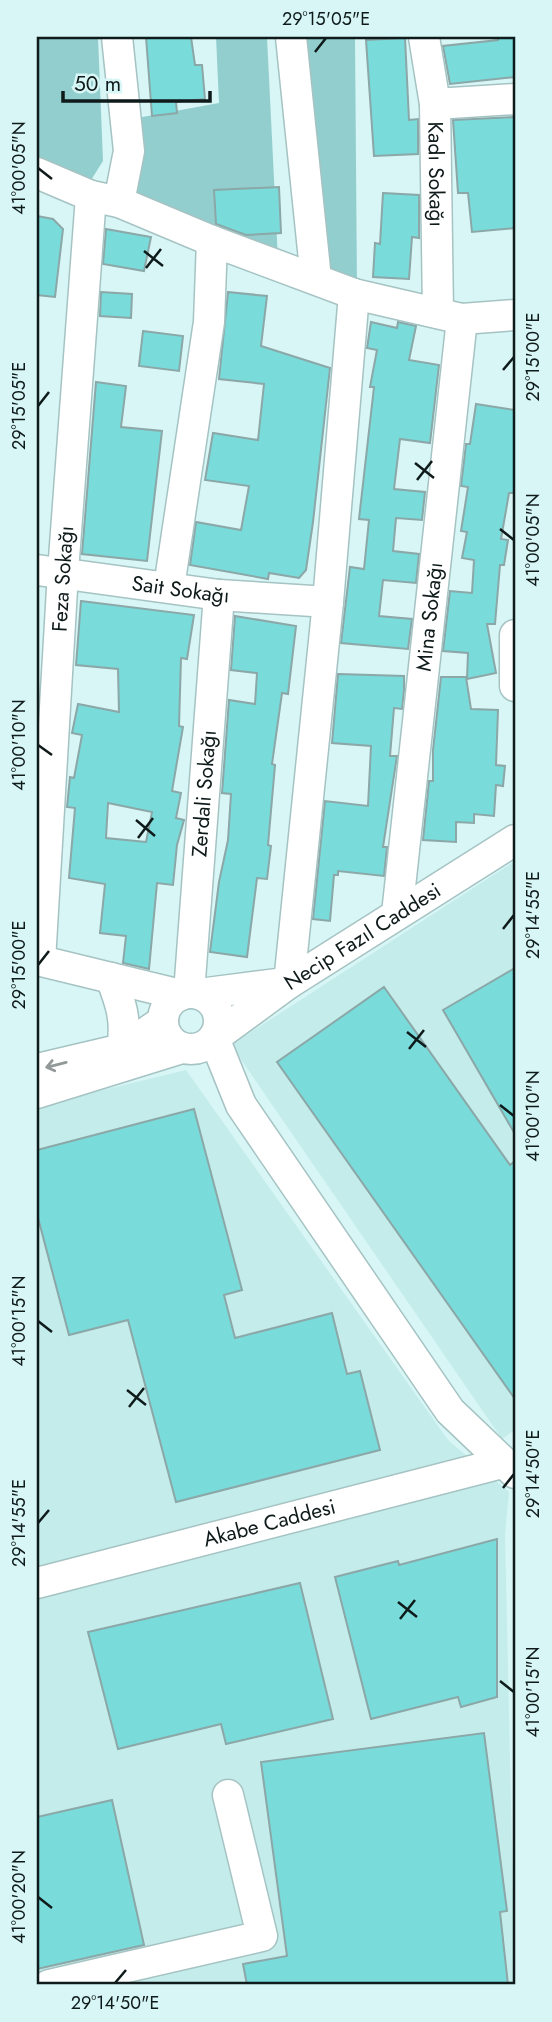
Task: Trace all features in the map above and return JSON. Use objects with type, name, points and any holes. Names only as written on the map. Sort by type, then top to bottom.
[{"type":"street","name":"Feza Sokağı","points":[[38,960],[50,571],[105,199],[129,151],[117,37]]},
{"type":"street","points":[[290,37],[316,279]]},
{"type":"street","name":"Kadı Sokağı","points":[[424,37],[435,104],[450,316]]},
{"type":"street","points":[[435,104],[515,99]]},
{"type":"street","points":[[37,173],[354,293],[450,316],[515,315]]},
{"type":"street","points":[[169,587],[209,322],[212,241]]},
{"type":"street","points":[[37,1069],[122,1049],[179,1003],[289,983],[328,602],[354,293]]},
{"type":"street","name":"Mina Sokağı","points":[[397,915],[450,316]]},
{"type":"street","name":"Sait Sokağı","points":[[50,571],[219,595],[328,602]]},
{"type":"street","name":"Zerdali Sokağı","points":[[179,1003],[219,595]]},
{"type":"street","name":"Necip Fazıl Caddesi","points":[[37,1093],[196,1045],[515,839]]},
{"type":"street","points":[[38,960],[111,978],[179,1003],[213,1004],[218,1012],[218,1030],[196,1045]]},
{"type":"street","points":[[111,978],[123,1007],[125,1031],[122,1049]]},
{"type":"street","points":[[179,1003],[168,1038],[196,1045],[241,1105],[450,1411],[508,1468]]},
{"type":"street","name":"Akabe Caddesi","points":[[37,1583],[508,1468]]},
{"type":"street","points":[[50,1985],[262,1936],[228,1795]]},
{"type":"shaded area","points":[[37,37],[98,37],[103,161],[86,188],[37,165]]},
{"type":"shaded area","points":[[216,37],[267,37],[278,260],[119,200],[126,120],[219,103]]},
{"type":"shaded area","points":[[301,37],[355,37],[357,289],[316,269]]},
{"type":"shaded area","points":[[515,861],[515,1430],[502,1439],[231,1045]]},
{"type":"shaded area","points":[[186,1070],[448,1440],[509,1492],[505,1535],[515,1985],[37,1985],[37,1106]]},
{"type":"building","points":[[146,37],[191,37],[195,65],[202,65],[205,99],[176,102],[177,113],[152,116]]},
{"type":"building","points":[[498,37],[515,37],[515,77],[450,84],[443,46],[498,40]]},
{"type":"building","points":[[405,38],[409,120],[418,119],[418,154],[374,156],[366,40]]},
{"type":"building","points":[[515,117],[515,228],[472,232],[468,193],[458,193],[453,120]]},
{"type":"building","points":[[279,187],[281,233],[246,235],[216,224],[214,190]]},
{"type":"building","points":[[383,193],[419,195],[419,238],[412,237],[409,279],[373,277],[375,243],[380,244]]},
{"type":"building","points":[[37,216],[53,219],[63,229],[55,297],[37,295]]},
{"type":"building","points":[[106,229],[151,237],[144,271],[103,264]]},
{"type":"building","points":[[101,292],[132,294],[131,318],[100,316]]},
{"type":"building","points":[[228,292],[267,296],[261,346],[330,368],[306,570],[299,578],[269,573],[268,579],[190,565],[196,522],[241,530],[249,486],[205,480],[213,433],[258,440],[264,384],[219,379]]},
{"type":"building","points":[[371,322],[397,328],[398,322],[416,326],[409,360],[439,365],[430,443],[400,439],[394,489],[425,492],[422,520],[396,518],[393,551],[419,554],[416,583],[383,580],[379,616],[412,619],[408,649],[341,643],[350,567],[364,569],[369,520],[359,519],[374,387],[370,387],[377,350],[367,348]]},
{"type":"building","points":[[143,331],[183,336],[179,371],[139,366]]},
{"type":"building","points":[[96,382],[126,386],[121,427],[162,431],[147,561],[82,554]]},
{"type":"building","points":[[476,404],[515,410],[515,483],[514,493],[509,493],[501,539],[508,540],[504,565],[500,565],[495,624],[487,624],[496,673],[467,679],[468,653],[443,651],[450,591],[472,593],[474,560],[462,558],[467,532],[461,531],[468,487],[461,486],[466,444],[470,444]]},
{"type":"building","points":[[81,601],[194,615],[187,659],[181,658],[179,726],[183,727],[172,791],[181,793],[176,818],[184,820],[177,845],[173,885],[157,883],[149,969],[123,963],[126,936],[100,933],[105,884],[69,878],[75,808],[67,807],[70,777],[74,778],[82,735],[72,733],[78,704],[119,712],[118,669],[76,665]],"holes":[[[108,803],[152,812],[146,842],[106,838]]]},
{"type":"building","points":[[235,616],[296,626],[288,694],[282,693],[272,764],[275,765],[267,879],[257,878],[247,957],[210,952],[219,882],[228,840],[231,794],[222,793],[229,700],[255,704],[257,673],[231,670]]},
{"type":"building","points":[[338,674],[404,676],[404,690],[402,709],[394,708],[390,756],[397,756],[383,847],[387,847],[384,876],[338,871],[338,875],[334,875],[330,921],[313,919],[325,801],[368,806],[371,746],[332,743]]},
{"type":"building","points":[[441,677],[466,677],[471,709],[498,710],[496,765],[505,766],[503,786],[496,785],[494,816],[474,814],[474,823],[456,822],[456,842],[423,840],[429,781],[433,781],[433,750]]},
{"type":"building","points":[[515,968],[515,1134],[443,1010]]},
{"type":"building","points":[[384,987],[510,1165],[515,1161],[515,1399],[277,1062]]},
{"type":"building","points":[[194,1109],[242,1290],[224,1295],[235,1338],[332,1313],[347,1374],[360,1371],[380,1450],[176,1502],[128,1320],[69,1335],[37,1214],[37,1150]]},
{"type":"building","points":[[497,1539],[497,1697],[461,1707],[458,1697],[371,1719],[335,1577],[398,1561],[399,1565]]},
{"type":"building","points":[[300,1583],[333,1719],[226,1744],[221,1724],[118,1749],[88,1632]]},
{"type":"building","points":[[484,1733],[507,1911],[500,1912],[508,1985],[247,1985],[243,1964],[287,1956],[261,1762]]},
{"type":"building","points":[[112,1800],[144,1945],[37,1969],[37,1817]]}]
